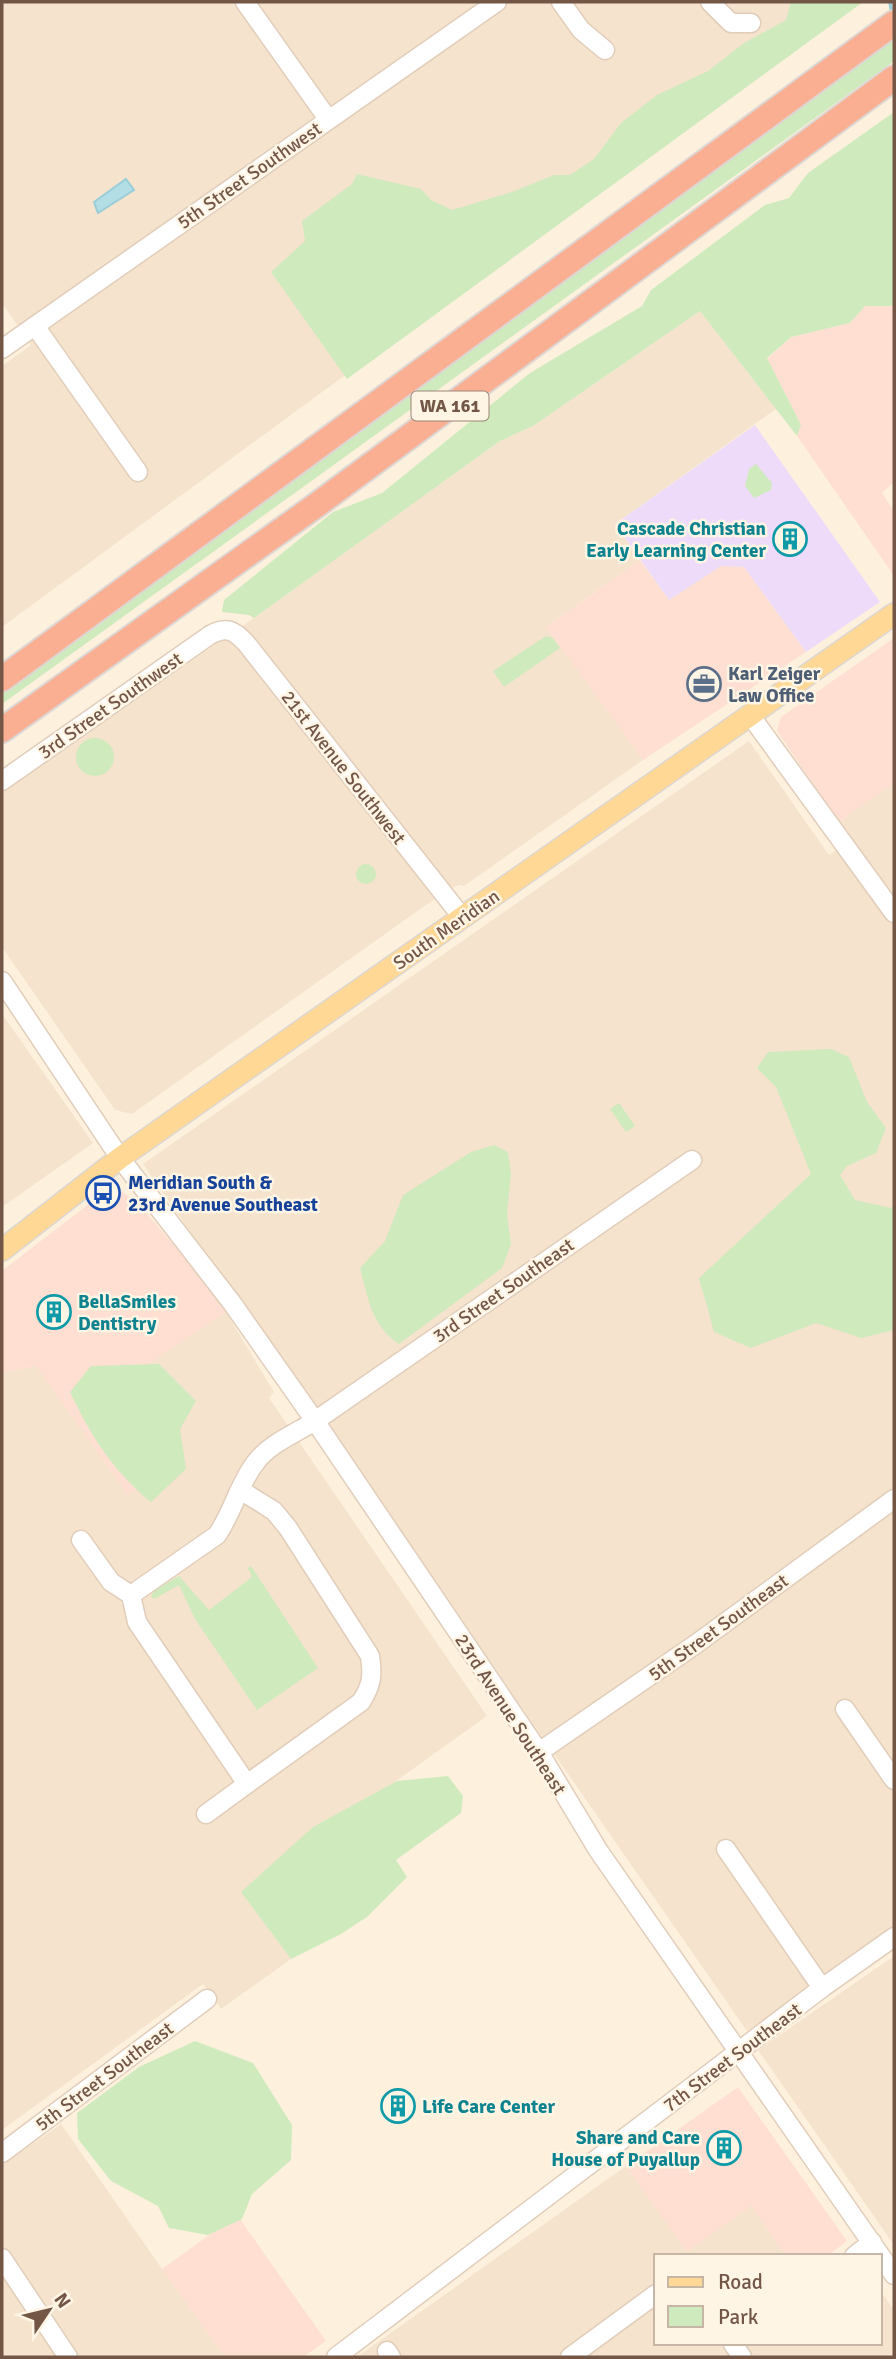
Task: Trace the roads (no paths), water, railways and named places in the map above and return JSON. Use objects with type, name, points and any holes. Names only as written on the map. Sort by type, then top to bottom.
[{"type":"highway","points":[[840,61],[894,12]]},
{"type":"highway","name":"WA 161","points":[[2,679],[894,23]]},
{"type":"highway","name":"WA 161","points":[[2,730],[318,504],[894,78]]},
{"type":"main road","name":"South Meridian","points":[[2,1250],[120,1158],[894,614]]},
{"type":"street","points":[[245,2],[328,119]]},
{"type":"street","name":"5th Street Southwest","points":[[2,349],[497,2]]},
{"type":"street","points":[[561,2],[581,30],[606,50]]},
{"type":"street","points":[[710,2],[731,23],[751,23]]},
{"type":"street","points":[[35,326],[138,472]]},
{"type":"street","name":"21st Avenue Southwest","points":[[218,631],[231,630],[246,643],[463,917]]},
{"type":"street","name":"3rd Street Southwest","points":[[2,781],[218,631]]},
{"type":"street","points":[[750,715],[894,913]]},
{"type":"street","name":"23rd Avenue Southeast","points":[[2,981],[120,1158],[232,1303],[315,1421],[539,1752],[598,1850],[880,2254]]},
{"type":"street","name":"3rd Street Southeast","points":[[131,1595],[217,1535],[257,1459],[692,1160]]},
{"type":"street","points":[[206,1814],[361,1702],[370,1687],[373,1674],[370,1656],[288,1528],[274,1511],[242,1491]]},
{"type":"street","name":"5th Street Southeast","points":[[539,1752],[696,1644],[894,1499]]},
{"type":"street","points":[[81,1540],[111,1582],[131,1595],[137,1622],[247,1784]]},
{"type":"street","points":[[845,1709],[894,1780]]},
{"type":"street","points":[[726,1849],[822,1988]]},
{"type":"street","name":"7th Street Southeast","points":[[336,2357],[822,1988],[894,1937]]},
{"type":"street","name":"5th Street Southeast","points":[[2,2152],[207,1998]]},
{"type":"street","points":[[857,2254],[872,2242]]},
{"type":"street","name":"23rd Avenue Southeast","points":[[882,2257],[894,2275]]},
{"type":"street","points":[[2,2258],[68,2357]]},
{"type":"street","points":[[570,2357],[654,2295]]},
{"type":"water","points":[[126,179],[134,190],[98,213],[94,202]]},
{"type":"waterway","points":[[890,2],[892,15]]},
{"type":"place","name":"Cascade Christian Early Learning Center","points":[[790,539]]},
{"type":"place","name":"Karl Zeiger Law Office","points":[[704,684]]},
{"type":"place","name":"Meridian South & 23rd Avenue Southeast","points":[[103,1193]]},
{"type":"place","name":"BellaSmiles Dentistry","points":[[54,1312]]},
{"type":"place","name":"Life Care Center","points":[[398,2106]]},
{"type":"place","name":"Share and Care House of Puyallup","points":[[724,2148]]}]
